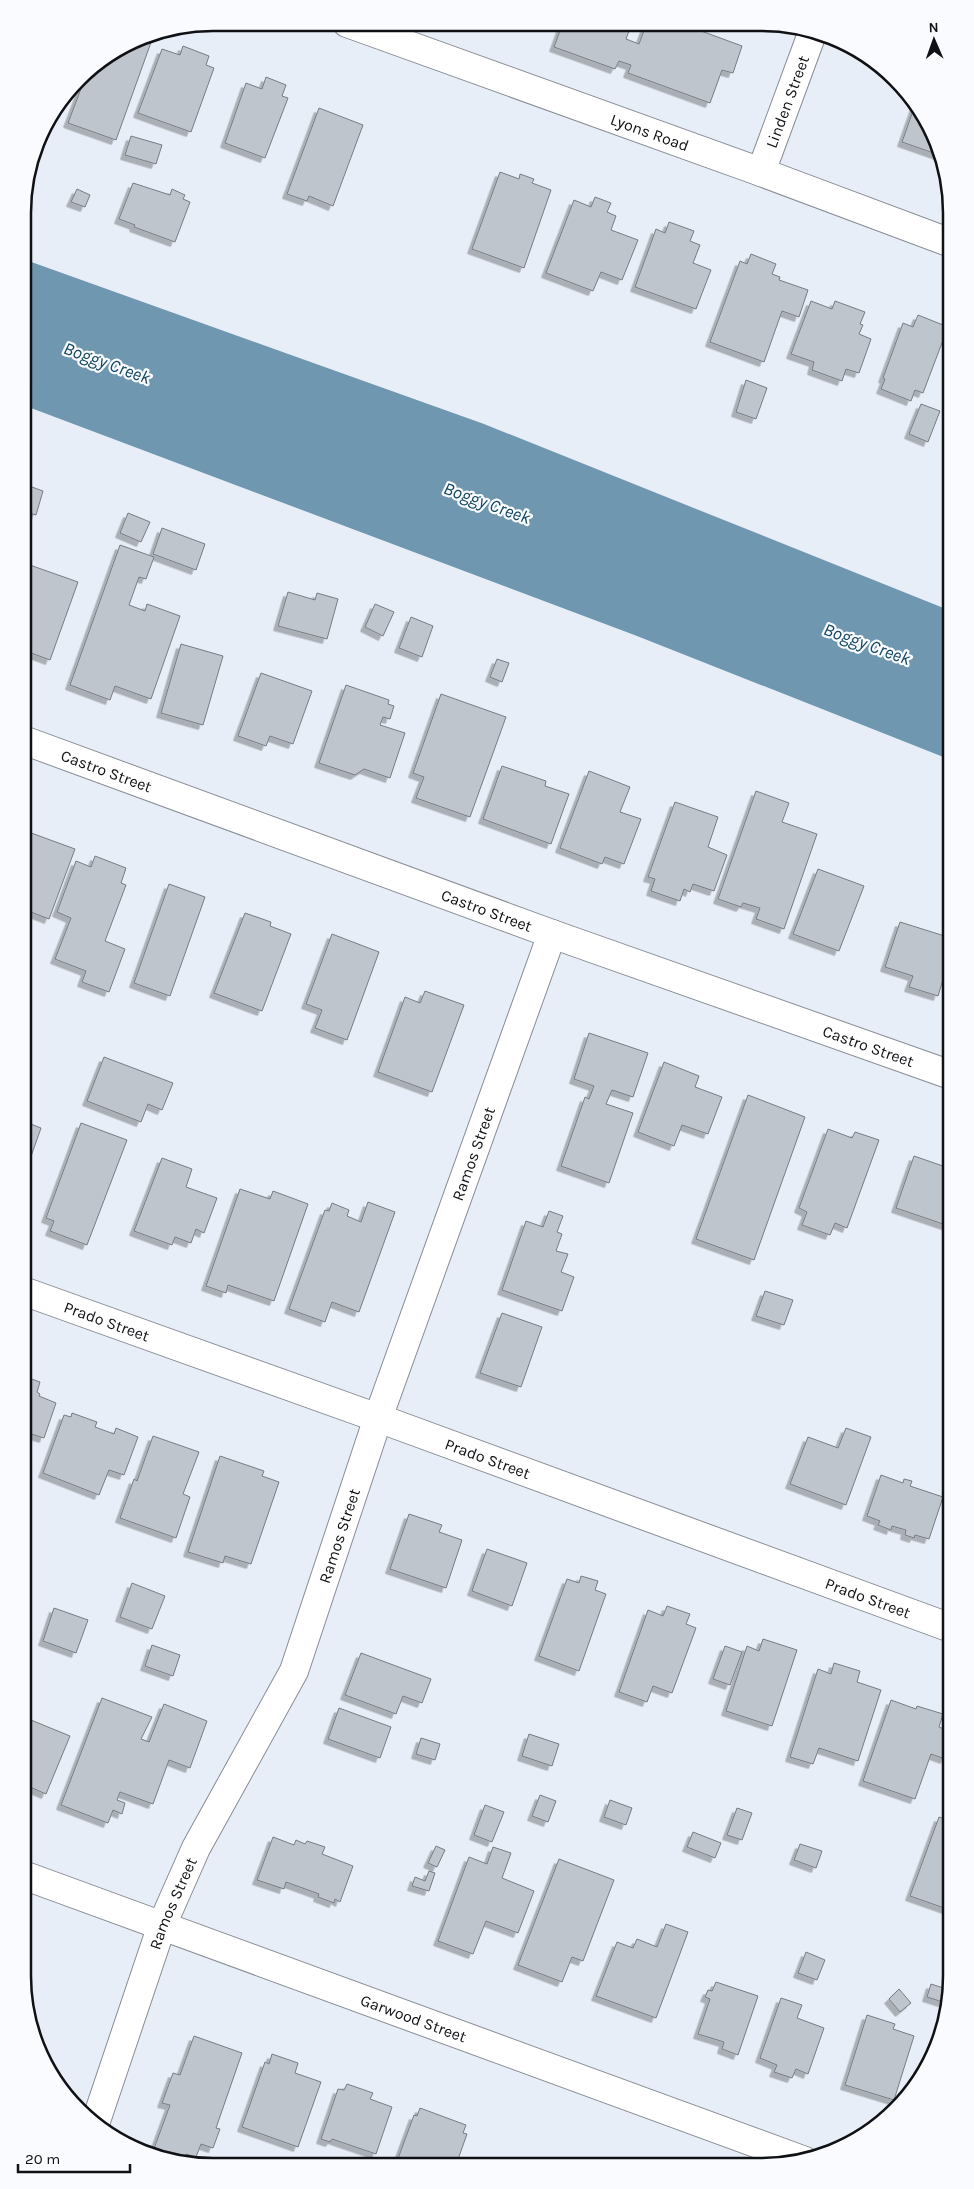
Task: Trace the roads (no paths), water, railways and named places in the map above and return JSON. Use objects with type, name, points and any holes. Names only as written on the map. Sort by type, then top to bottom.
[{"type":"street","name":"Lyons Road","points":[[369,31],[943,240]]},
{"type":"street","name":"Linden Street","points":[[761,172],[810,38]]},
{"type":"street","name":"Castro Street","points":[[31,743],[552,934],[943,1073]]},
{"type":"street","name":"Ramos Street","points":[[98,2116],[162,1925],[196,1848],[294,1670],[378,1418],[552,934]]},
{"type":"street","name":"Prado Street","points":[[31,1294],[378,1418],[943,1625]]},
{"type":"street","name":"Garwood Street","points":[[31,1879],[162,1925],[791,2155]]},
{"type":"water","name":"Boggy Creek","points":[[31,262],[484,424],[943,608],[943,757],[637,636],[31,408]]}]
